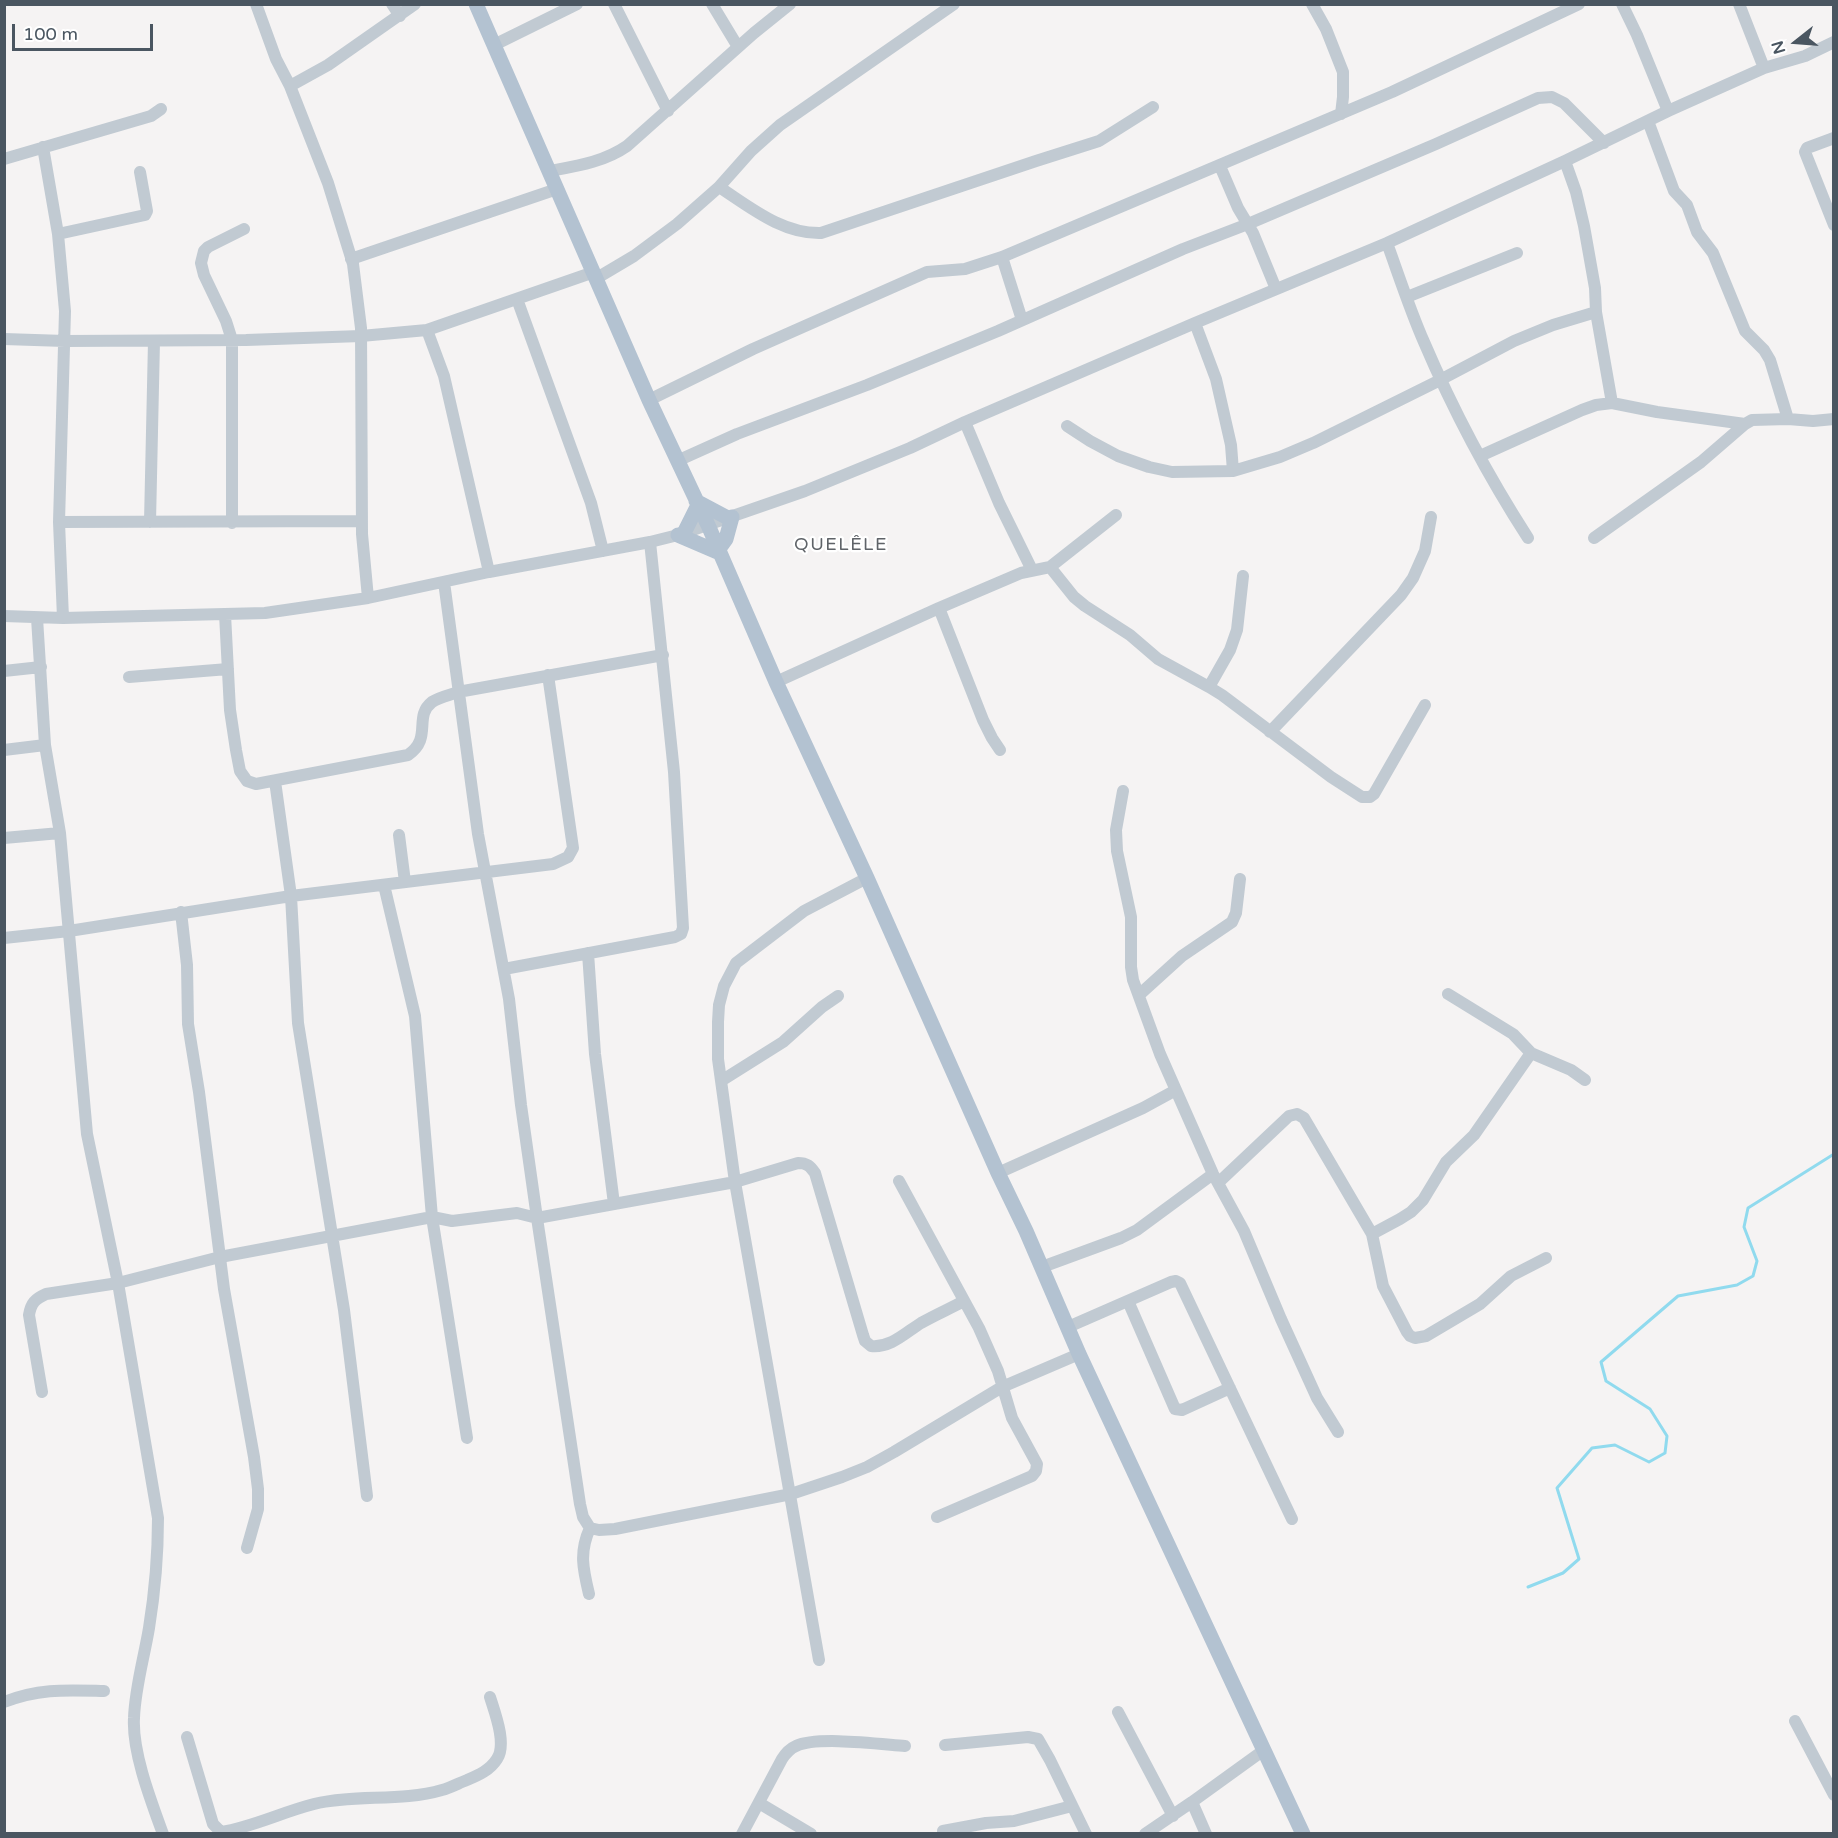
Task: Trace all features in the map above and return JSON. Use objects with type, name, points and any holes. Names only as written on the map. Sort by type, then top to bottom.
[{"type":"main road","points":[[476,4],[649,400],[708,525],[776,682],[867,878],[998,1173],[1303,1833]]},
{"type":"main road","points":[[697,503],[730,517],[726,539],[719,552]]},
{"type":"main road","points":[[697,503],[681,534],[719,552]]},
{"type":"street","points":[[256,4],[328,183],[351,259],[361,336],[362,521],[368,598]]},
{"type":"street","points":[[392,4],[400,16]]},
{"type":"street","points":[[290,86],[328,65],[415,4]]},
{"type":"street","points":[[494,45],[577,4]]},
{"type":"street","points":[[614,4],[668,111]]},
{"type":"street","points":[[712,4],[738,47]]},
{"type":"street","points":[[550,171],[588,164],[617,153],[790,4]]},
{"type":"street","points":[[4,339],[65,342],[232,340],[361,336],[427,330],[517,298],[595,275],[650,245],[719,187],[751,151],[780,125],[954,4]]},
{"type":"street","points":[[1312,4],[1326,29],[1343,72],[1341,114]]},
{"type":"street","points":[[649,400],[753,349],[927,272],[965,269],[1002,257],[1341,114],[1579,4]]},
{"type":"street","points":[[1622,4],[1668,111]]},
{"type":"street","points":[[1738,4],[1764,68]]},
{"type":"street","points":[[4,616],[63,618],[265,613],[368,598],[681,534],[805,491],[910,448],[1195,322],[1387,243],[1668,111],[1764,68],[1805,56],[1833,42]]},
{"type":"street","points":[[677,461],[737,434],[867,385],[1022,320],[1183,249],[1248,224],[1436,144],[1538,98],[1552,97],[1564,102],[1604,143]]},
{"type":"street","points":[[719,187],[780,225],[796,231],[821,233],[1099,141],[1153,107]]},
{"type":"street","points":[[4,159],[151,116],[161,109]]},
{"type":"street","points":[[1648,121],[1674,191],[1687,205],[1697,232],[1713,254],[1745,331],[1764,350],[1770,360],[1788,419]]},
{"type":"street","points":[[1833,138],[1807,148],[1805,152],[1833,225]]},
{"type":"street","points":[[43,147],[58,234],[64,291],[65,342],[59,522],[63,618]]},
{"type":"street","points":[[1565,161],[1576,192],[1584,226],[1612,403]]},
{"type":"street","points":[[1220,166],[1238,208],[1256,239],[1276,289]]},
{"type":"street","points":[[58,234],[145,215],[147,211],[140,172]]},
{"type":"street","points":[[351,259],[557,189]]},
{"type":"street","points":[[232,523],[232,340],[226,321],[204,275],[201,259],[208,247],[244,229]]},
{"type":"street","points":[[1387,243],[1422,339],[1440,380],[1501,496],[1528,538]]},
{"type":"street","points":[[1407,297],[1516,253]]},
{"type":"street","points":[[1002,257],[1022,320]]},
{"type":"street","points":[[517,298],[588,493],[603,550]]},
{"type":"street","points":[[1067,426],[1118,456],[1149,466],[1172,472],[1233,471],[1293,452],[1514,341],[1553,325],[1596,312]]},
{"type":"street","points":[[1195,322],[1216,379],[1229,434],[1233,471]]},
{"type":"street","points":[[427,330],[444,376],[489,572]]},
{"type":"street","points":[[150,522],[154,341]]},
{"type":"street","points":[[1480,456],[1582,410],[1612,403],[1657,412],[1745,424]]},
{"type":"street","points":[[1594,538],[1701,462],[1752,420],[1833,419]]},
{"type":"street","points":[[965,422],[999,503],[1032,570]]},
{"type":"street","points":[[776,682],[939,608],[1032,570],[1050,567],[1116,515]]},
{"type":"street","points":[[1270,732],[1401,595],[1413,578],[1425,551],[1431,517]]},
{"type":"street","points":[[59,522],[362,521]]},
{"type":"street","points":[[504,969],[681,934],[683,928],[674,772],[650,542]]},
{"type":"street","points":[[1050,567],[1074,597],[1085,606],[1130,635],[1158,659],[1209,687],[1331,777],[1366,798],[1374,794],[1425,705]]},
{"type":"street","points":[[1209,687],[1230,650],[1237,630],[1243,576]]},
{"type":"street","points":[[444,582],[478,834],[509,999],[521,1105],[580,1504],[583,1517],[590,1528],[599,1530],[615,1528],[791,1494],[842,1478],[867,1467],[1002,1387],[1080,1354]]},
{"type":"street","points":[[939,608],[983,720],[1000,750]]},
{"type":"street","points":[[225,614],[230,710],[240,771],[247,781],[256,784],[408,755],[418,749],[422,739],[422,721],[426,707],[434,700],[458,692],[663,655]]},
{"type":"street","points":[[37,618],[45,745],[60,833],[87,1134],[118,1283],[158,1518],[155,1591],[133,1720],[140,1762],[163,1833]]},
{"type":"street","points":[[4,671],[41,667]]},
{"type":"street","points":[[129,677],[228,669]]},
{"type":"street","points":[[4,938],[69,931],[291,896],[553,864],[568,857],[573,848],[548,675]]},
{"type":"street","points":[[4,750],[45,745]]},
{"type":"street","points":[[275,781],[291,896],[298,1023],[333,1235],[367,1496]]},
{"type":"street","points":[[1122,791],[1116,831],[1117,851],[1131,917],[1133,980],[1160,1054],[1215,1179],[1244,1231],[1314,1390],[1338,1432]]},
{"type":"street","points":[[4,838],[60,833]]},
{"type":"street","points":[[399,836],[405,882]]},
{"type":"street","points":[[819,1660],[735,1182],[717,1042],[719,1005],[731,970],[744,956],[804,911],[867,878]]},
{"type":"street","points":[[1139,995],[1182,956],[1232,921],[1236,913],[1240,879]]},
{"type":"street","points":[[384,885],[415,1016],[432,1217],[467,1438]]},
{"type":"street","points":[[181,912],[187,965],[188,1024],[204,1127],[220,1257],[258,1488],[258,1509],[248,1548]]},
{"type":"street","points":[[588,953],[595,1054],[614,1204]]},
{"type":"street","points":[[1449,994],[1513,1034],[1531,1053],[1571,1070],[1585,1080]]},
{"type":"street","points":[[721,1081],[783,1042],[822,1007],[838,996]]},
{"type":"street","points":[[1372,1234],[1406,1216],[1423,1200],[1446,1162],[1474,1135],[1531,1053]]},
{"type":"street","points":[[998,1173],[1134,1112],[1176,1090]]},
{"type":"street","points":[[1042,1267],[1137,1230],[1215,1179],[1289,1116],[1297,1114],[1304,1118],[1372,1234],[1383,1286],[1410,1336],[1415,1338],[1426,1336],[1480,1304],[1510,1276],[1546,1258]]},
{"type":"street","points":[[42,1392],[29,1323],[30,1306],[36,1299],[46,1294],[118,1283],[220,1257],[432,1217],[452,1221],[517,1213],[537,1218],[735,1182],[798,1163],[806,1163],[815,1173],[863,1335],[871,1346],[879,1347],[893,1342],[924,1322],[964,1301]]},
{"type":"street","points":[[899,1181],[991,1352],[1012,1418],[1037,1464],[1032,1476],[937,1517]]},
{"type":"street","points":[[1068,1327],[1172,1282],[1180,1283],[1292,1519]]},
{"type":"street","points":[[1128,1301],[1175,1409],[1182,1410],[1230,1388]]},
{"type":"street","points":[[589,1594],[583,1555],[584,1541],[590,1528]]},
{"type":"street","points":[[4,1702],[44,1690],[104,1691]]},
{"type":"street","points":[[187,1737],[213,1824],[219,1833],[264,1827],[314,1804],[358,1797],[415,1795],[441,1790],[480,1775],[499,1757],[501,1742],[490,1697]]},
{"type":"street","points":[[1118,1712],[1173,1816]]},
{"type":"street","points":[[1795,1721],[1833,1795]]},
{"type":"street","points":[[945,1745],[1028,1737],[1038,1739],[1086,1833]]},
{"type":"street","points":[[742,1833],[788,1750],[798,1745],[820,1741],[905,1746]]},
{"type":"street","points":[[1145,1833],[1173,1816],[1264,1750]]},
{"type":"street","points":[[1192,1802],[1206,1833]]},
{"type":"street","points":[[759,1803],[811,1833]]},
{"type":"street","points":[[943,1831],[986,1823],[1014,1821],[1072,1806]]},
{"type":"waterway","points":[[1528,1587],[1563,1573],[1579,1559],[1557,1488],[1592,1448],[1615,1445],[1649,1462],[1665,1453],[1667,1436],[1650,1409],[1606,1381],[1601,1362],[1678,1296],[1737,1285],[1753,1276],[1757,1261],[1744,1227],[1748,1208],[1834,1154]]},
{"type":"district","name":"QUELÊLE","points":[[841,545]]}]
